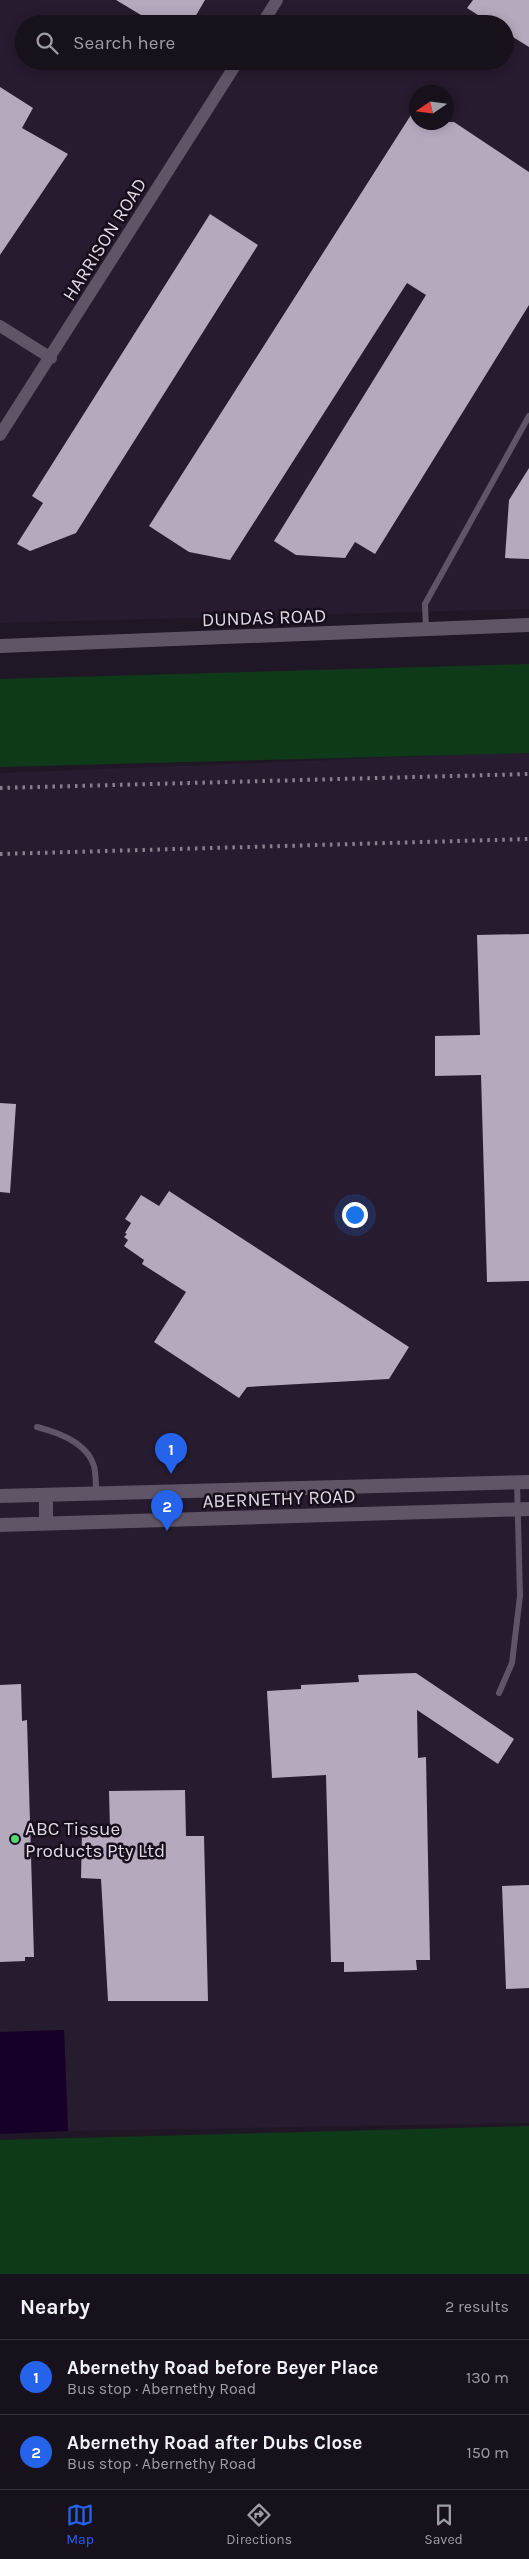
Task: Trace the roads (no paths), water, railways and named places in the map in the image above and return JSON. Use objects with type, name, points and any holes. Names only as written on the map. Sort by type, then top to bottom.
[{"type":"main road","name":"DUNDAS ROAD","points":[[0,646],[529,624]]},
{"type":"main road","name":"ABERNETHY ROAD","points":[[0,1496],[523,1482]]},
{"type":"main road","points":[[46,1495],[46,1524]]},
{"type":"main road","name":"ABERNETHY ROAD","points":[[0,1525],[523,1509]]},
{"type":"street","points":[[267,15],[276,0]]},
{"type":"street","name":"HARRISON ROAD","points":[[0,435],[51,358],[232,70]]},
{"type":"street","points":[[0,326],[51,358]]},
{"type":"lane","points":[[426,629],[425,604],[529,416]]},
{"type":"lane","points":[[37,1427],[58,1433],[79,1445],[94,1464],[96,1493]]},
{"type":"lane","points":[[499,1693],[512,1663],[520,1596],[523,1482]]},
{"type":"railway","points":[[0,788],[529,774]]},
{"type":"railway","points":[[0,854],[529,839]]},
{"type":"place","name":"Abernethy Road before Beyer Place","points":[[171,1474]]},
{"type":"place","name":"Abernethy Road after Dubs Close","points":[[167,1531]]},
{"type":"place","name":"ABC Tissue Products Pty Ltd","points":[[15,1839]]}]
